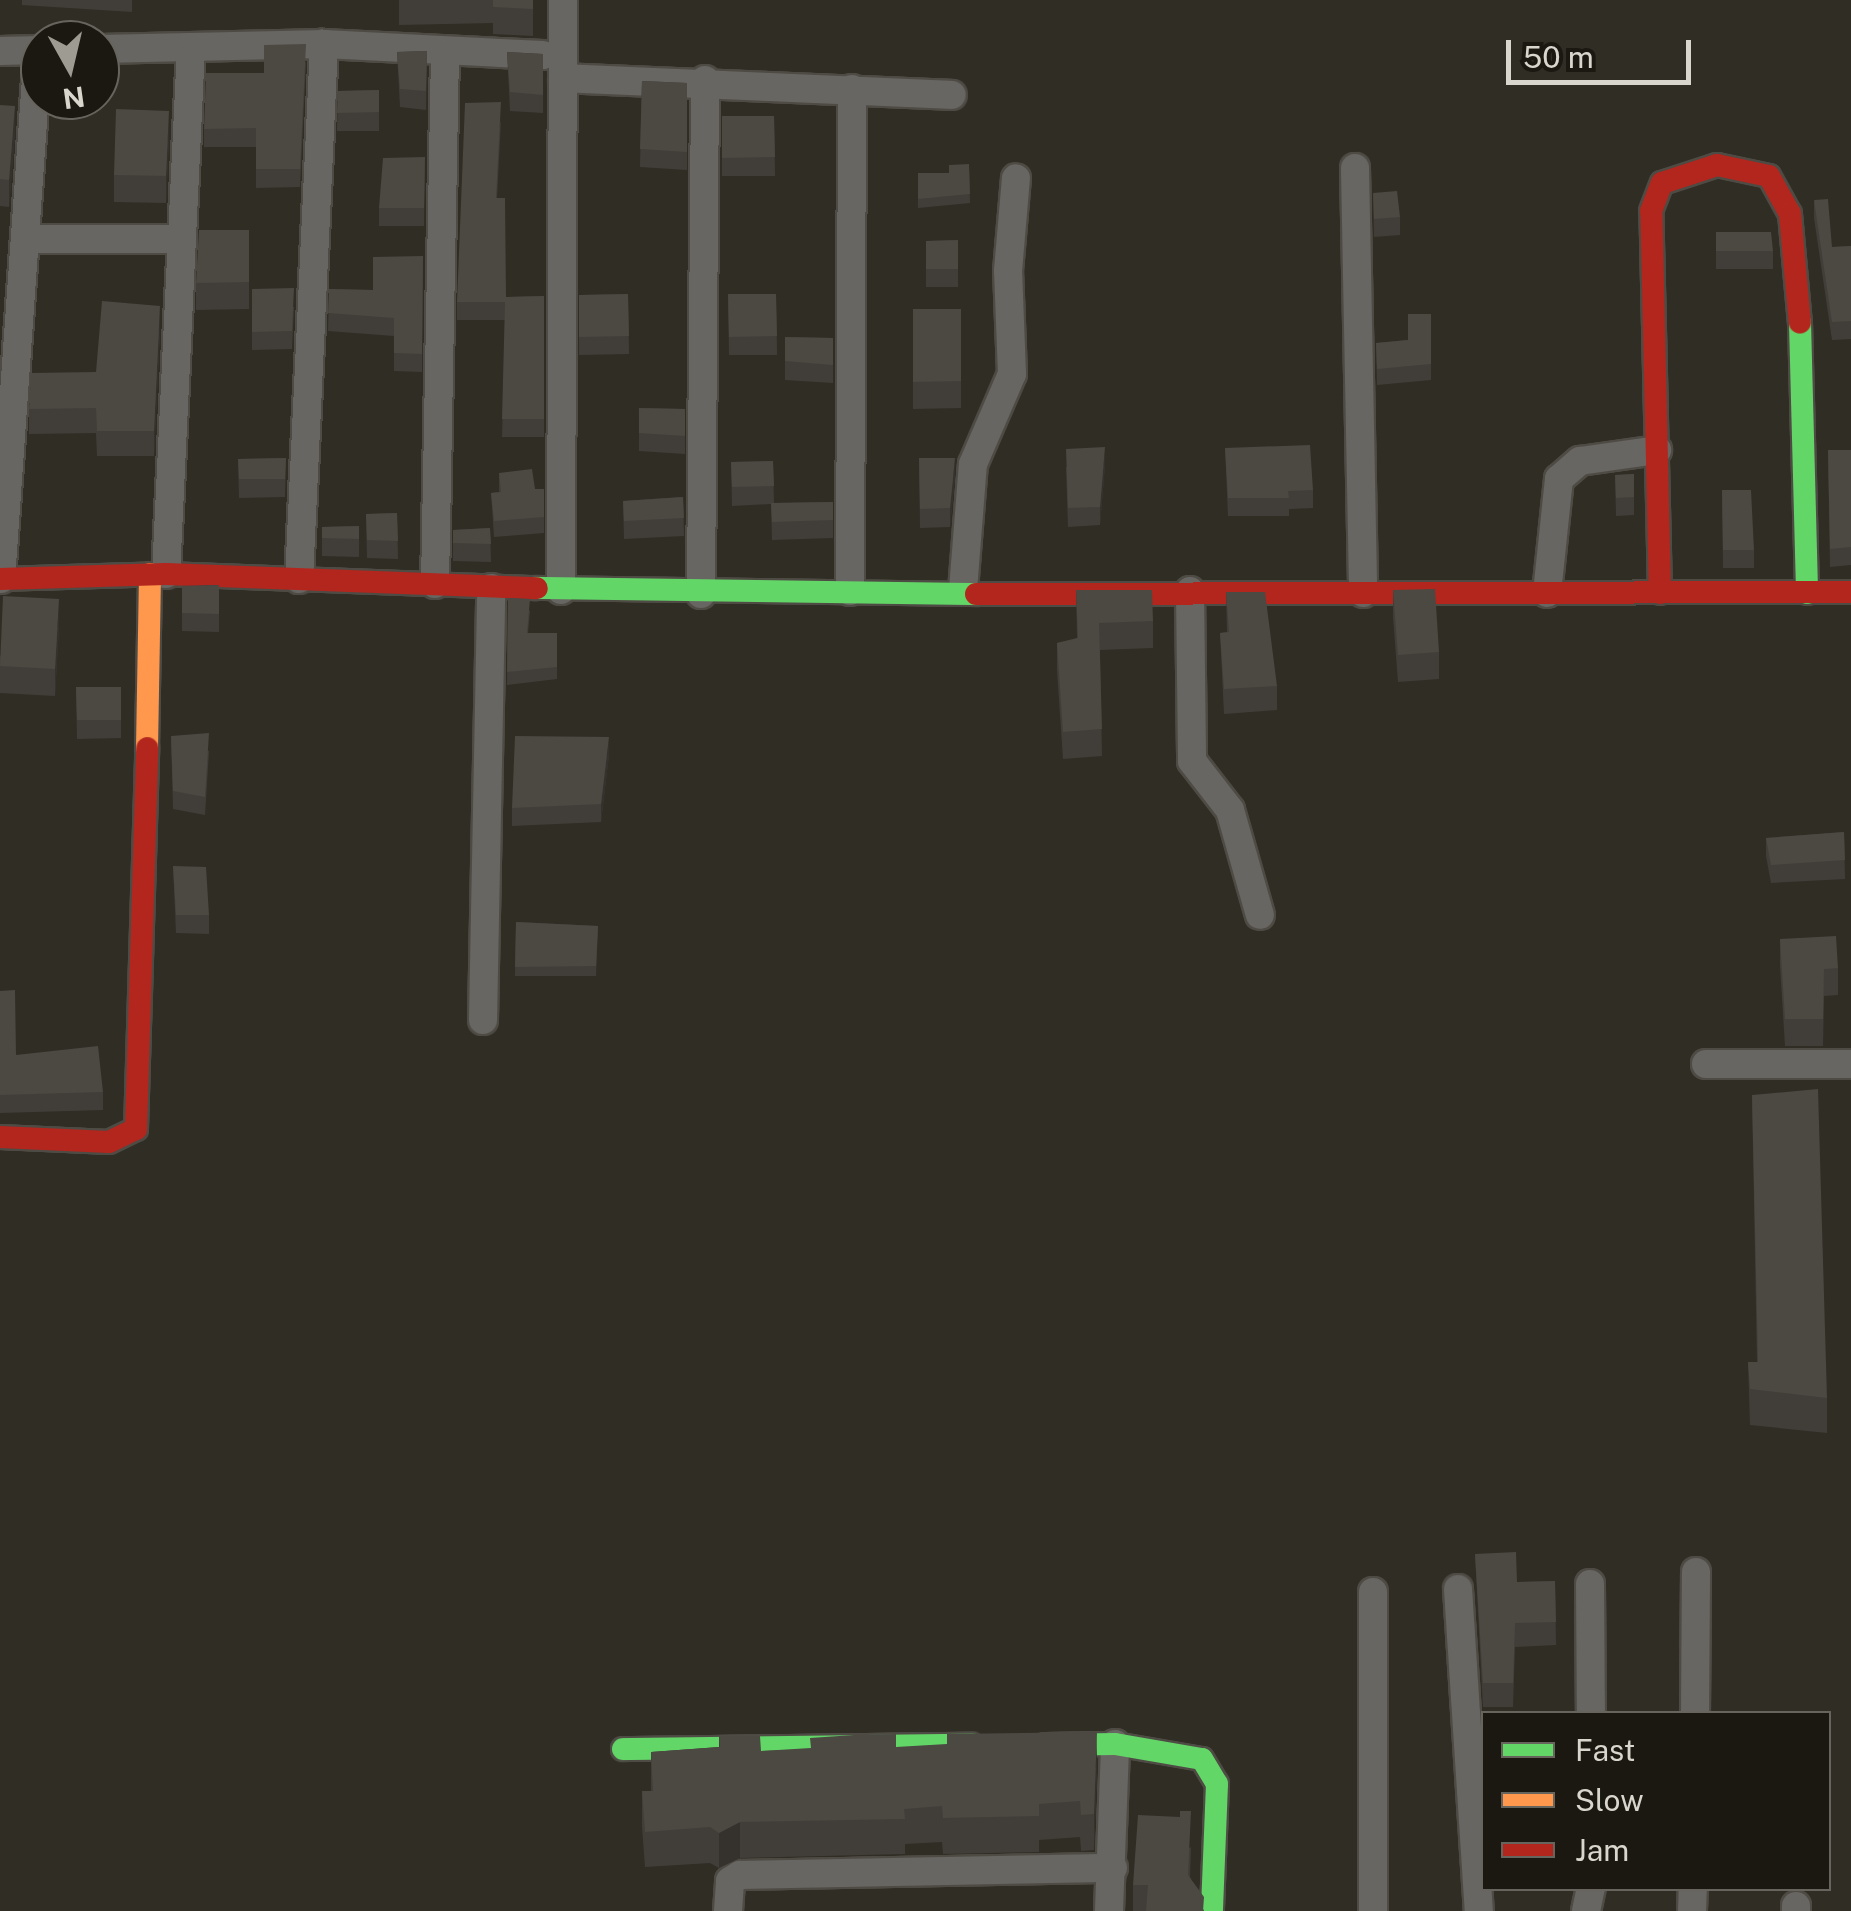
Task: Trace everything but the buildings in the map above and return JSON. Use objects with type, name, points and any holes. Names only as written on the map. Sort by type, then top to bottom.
[{"type":"street","points":[[561,590],[563,0]]},
{"type":"street","points":[[299,579],[324,44]]},
{"type":"street","points":[[120,49],[324,44],[705,80],[952,95]]},
{"type":"street","points":[[0,1137],[110,1142],[136,1129],[142,1112],[158,574],[191,48]]},
{"type":"street","points":[[436,584],[444,54]]},
{"type":"street","points":[[700,594],[705,80]]},
{"type":"street","points":[[850,592],[852,89]]},
{"type":"street","points":[[35,120],[29,238],[7,432],[0,579],[158,574],[700,594],[963,590],[1851,592]]},
{"type":"street","points":[[1354,168],[1363,592]]},
{"type":"street","points":[[1660,592],[1654,196],[1662,183],[1692,168],[1759,170],[1786,199],[1799,282],[1807,592]]},
{"type":"street","points":[[963,590],[973,464],[1012,374],[1008,271],[1016,178]]},
{"type":"street","points":[[29,238],[181,240]]},
{"type":"street","points":[[1548,593],[1559,480],[1580,461],[1657,450]]},
{"type":"street","points":[[484,1020],[491,588]]},
{"type":"street","points":[[1190,591],[1192,761],[1230,810],[1260,914]]},
{"type":"street","points":[[1706,1064],[1851,1064]]},
{"type":"street","points":[[1694,1711],[1696,1572]]},
{"type":"street","points":[[1590,1584],[1591,1711]]},
{"type":"street","points":[[1458,1590],[1479,1911]]},
{"type":"street","points":[[1372,1592],[1373,1911]]},
{"type":"street","points":[[1109,1911],[1115,1744]]},
{"type":"street","points":[[623,1748],[1115,1744],[1189,1752],[1212,1770],[1212,1911]]},
{"type":"street","points":[[728,1911],[730,1880],[740,1875],[1113,1868]]},
{"type":"traffic: fast","points":[[1800,323],[1807,593]]},
{"type":"traffic: fast","points":[[537,588],[976,594]]},
{"type":"traffic: fast","points":[[1045,1745],[1115,1744],[1202,1759],[1217,1784],[1212,1911]]},
{"type":"traffic: fast","points":[[623,1749],[972,1745]]},
{"type":"traffic: slow","points":[[147,748],[150,574]]},
{"type":"traffic: jam","points":[[1660,593],[1651,211],[1662,183],[1717,165],[1769,176],[1790,214],[1800,323]]},
{"type":"traffic: jam","points":[[0,579],[166,574],[537,588]]},
{"type":"traffic: jam","points":[[976,594],[1851,592]]},
{"type":"traffic: jam","points":[[0,1137],[109,1142],[136,1129],[147,748]]}]
